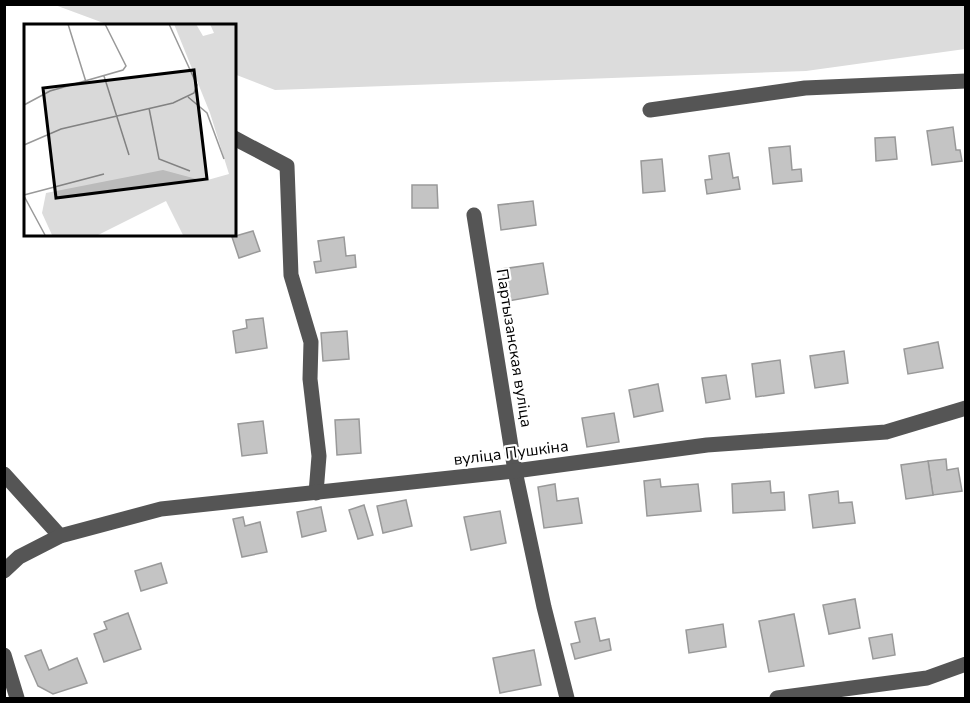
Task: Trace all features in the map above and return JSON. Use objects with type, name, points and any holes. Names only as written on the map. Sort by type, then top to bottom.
[{"type":"street","points":[[650,110],[805,88],[966,81]]},
{"type":"street","points":[[236,139],[287,166],[291,276],[310,342],[310,379],[319,456],[316,493]]},
{"type":"street","name":"Партызанская вуліца","points":[[474,215],[515,471],[544,607],[567,699]]},
{"type":"street","name":"вуліца Пушкіна","points":[[4,571],[19,557],[60,536],[161,509],[515,471],[707,445],[886,432],[966,408]]},
{"type":"street","points":[[4,474],[60,536]]},
{"type":"street","points":[[4,655],[17,699]]},
{"type":"street","points":[[777,699],[927,678],[966,664]]},
{"type":"shaded area","points":[[965,4],[965,49],[806,71],[275,90],[236,75],[236,24],[106,24],[55,5]]},
{"type":"building","points":[[953,127],[956,150],[960,150],[962,161],[932,165],[927,131]]},
{"type":"building","points":[[895,137],[897,159],[876,161],[875,138]]},
{"type":"building","points":[[790,146],[792,170],[801,169],[802,181],[773,184],[769,148]]},
{"type":"building","points":[[729,153],[733,178],[738,177],[740,189],[707,194],[705,180],[712,179],[709,156]]},
{"type":"building","points":[[662,159],[665,191],[643,193],[641,161]]},
{"type":"building","points":[[412,185],[437,185],[438,208],[412,208]]},
{"type":"building","points":[[533,201],[536,225],[501,230],[498,205]]},
{"type":"building","points":[[253,231],[260,251],[239,258],[232,237]]},
{"type":"building","points":[[344,237],[346,256],[355,255],[356,267],[316,273],[314,262],[321,261],[318,241]]},
{"type":"building","points":[[543,263],[548,294],[508,301],[502,269]]},
{"type":"building","points":[[263,318],[267,348],[236,353],[233,331],[247,328],[246,320]]},
{"type":"building","points":[[347,331],[349,359],[323,361],[321,333]]},
{"type":"building","points":[[938,342],[943,368],[908,374],[904,349]]},
{"type":"building","points":[[844,351],[848,383],[815,388],[810,356]]},
{"type":"building","points":[[780,360],[784,393],[756,397],[752,364]]},
{"type":"building","points":[[726,375],[730,399],[706,403],[702,378]]},
{"type":"building","points":[[658,384],[663,411],[634,417],[629,390]]},
{"type":"building","points":[[614,413],[619,442],[587,447],[582,418]]},
{"type":"building","points":[[359,419],[361,453],[337,455],[335,420]]},
{"type":"building","points":[[263,421],[267,453],[242,456],[238,424]]},
{"type":"building","points":[[946,459],[947,470],[958,468],[962,491],[933,495],[928,461]]},
{"type":"building","points":[[928,461],[933,495],[906,499],[901,465]]},
{"type":"building","points":[[660,479],[661,487],[698,484],[701,511],[647,516],[644,481]]},
{"type":"building","points":[[770,481],[771,493],[784,492],[785,510],[733,513],[732,484]]},
{"type":"building","points":[[555,484],[557,501],[578,498],[582,523],[544,528],[538,487]]},
{"type":"building","points":[[838,491],[839,503],[852,502],[855,523],[813,528],[809,495]]},
{"type":"building","points":[[406,500],[412,526],[383,533],[377,506]]},
{"type":"building","points":[[364,505],[373,535],[358,539],[349,510]]},
{"type":"building","points":[[321,507],[326,531],[302,537],[297,512]]},
{"type":"building","points":[[500,511],[506,543],[471,550],[464,517]]},
{"type":"building","points":[[243,517],[245,526],[260,522],[267,552],[242,557],[233,519]]},
{"type":"building","points":[[161,563],[167,583],[141,591],[135,571]]},
{"type":"building","points":[[855,599],[860,628],[829,634],[823,605]]},
{"type":"building","points":[[128,613],[141,649],[104,662],[94,634],[107,629],[104,622]]},
{"type":"building","points":[[794,614],[804,666],[769,672],[759,621]]},
{"type":"building","points":[[595,618],[600,641],[609,639],[611,650],[575,659],[571,644],[580,642],[575,622]]},
{"type":"building","points":[[723,624],[726,647],[689,653],[686,630]]},
{"type":"building","points":[[892,634],[895,655],[873,659],[869,638]]},
{"type":"building","points":[[41,650],[49,670],[77,658],[87,683],[53,694],[38,686],[25,656]]},
{"type":"building","points":[[534,650],[541,685],[500,693],[493,658]]}]
